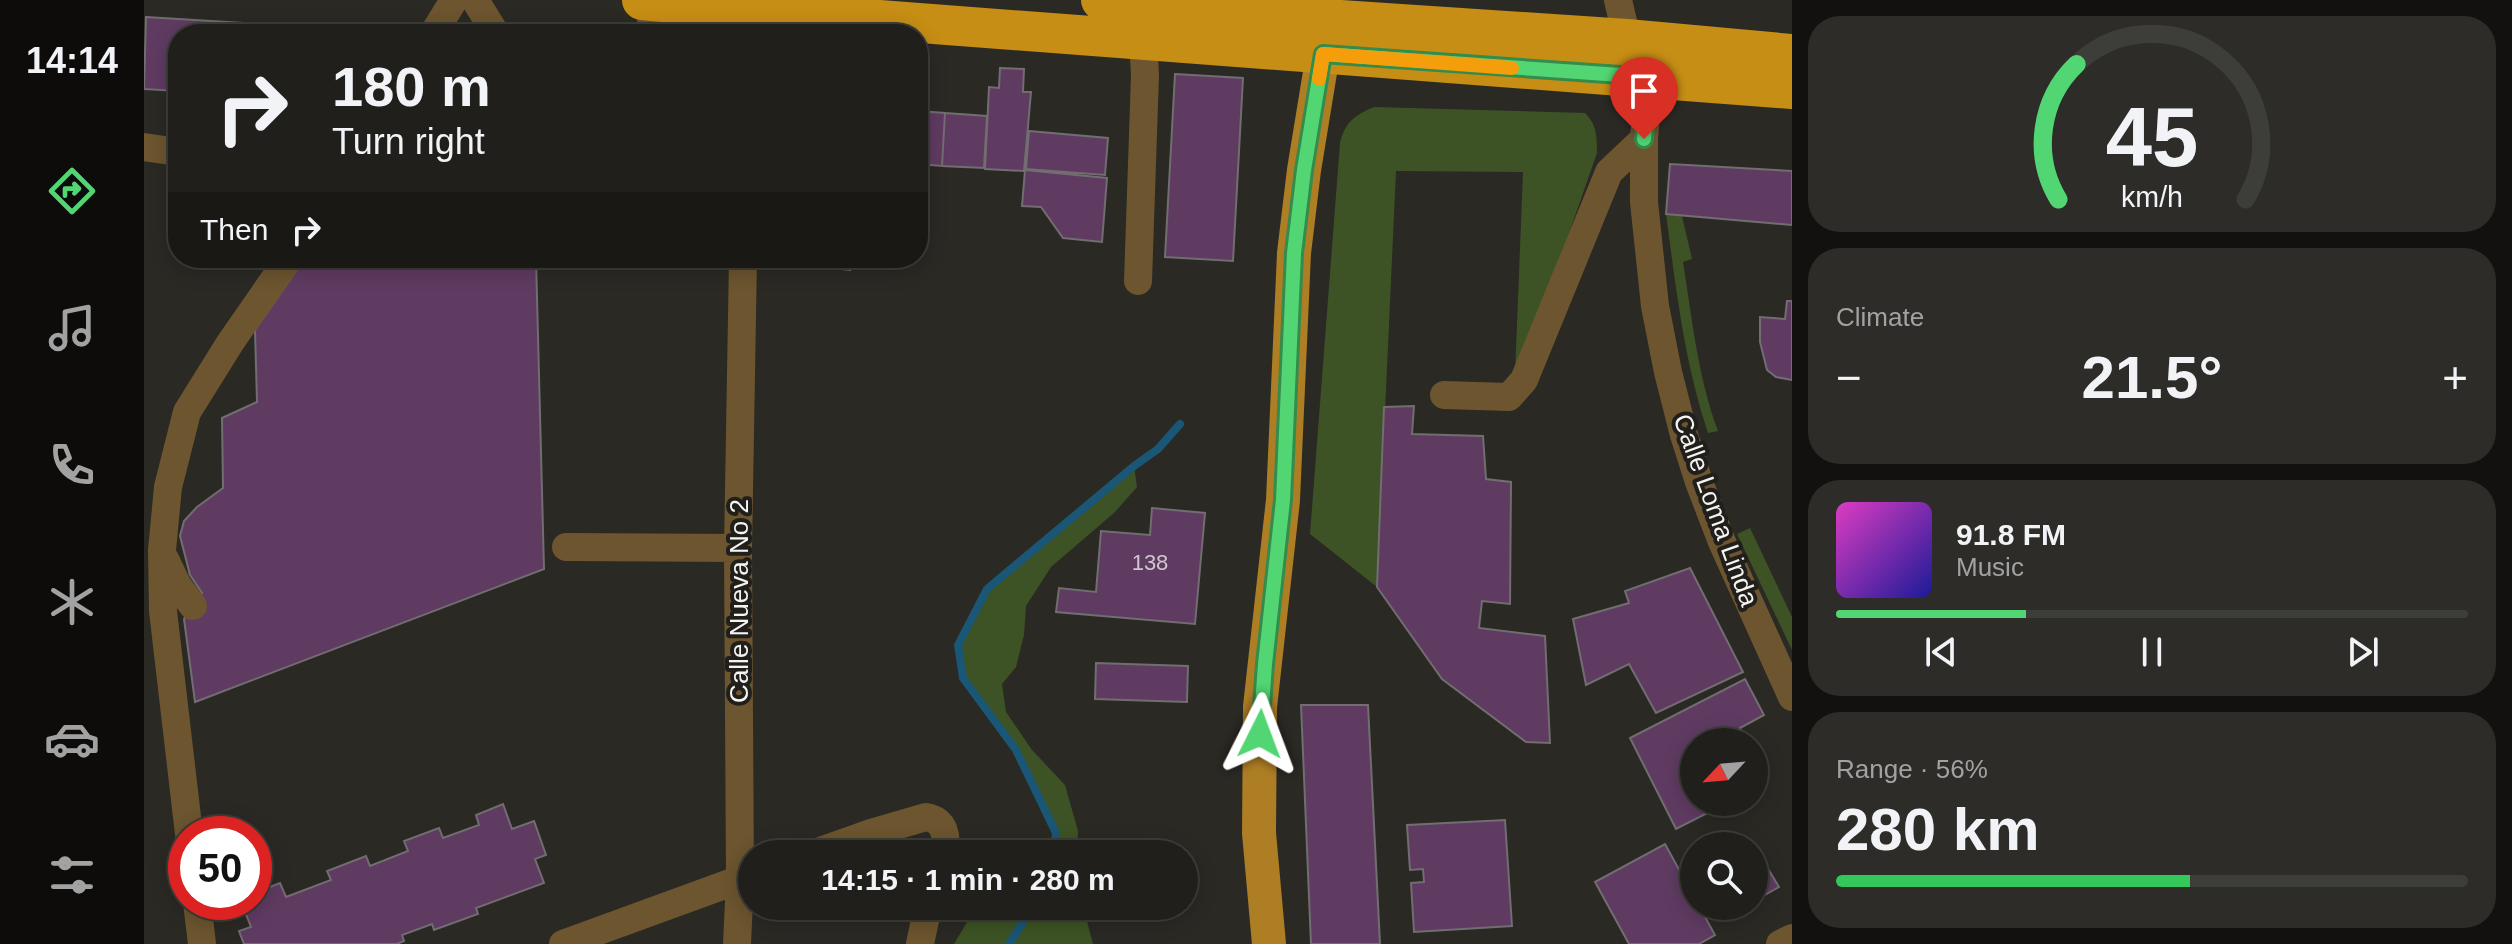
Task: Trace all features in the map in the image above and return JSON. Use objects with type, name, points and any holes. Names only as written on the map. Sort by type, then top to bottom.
[{"type":"highway","points":[[642,0],[748,22],[792,24]]},
{"type":"highway","points":[[1101,0],[1224,5],[1325,37],[1649,77],[1792,89]]},
{"type":"highway","points":[[928,30],[1143,40],[1325,37],[1627,39],[1792,54]]},
{"type":"main road","points":[[1269,944],[1259,833],[1260,707],[1283,500],[1294,253],[1325,37]]},
{"type":"street","points":[[439,24],[454,0]]},
{"type":"street","points":[[475,0],[490,24]]},
{"type":"street","points":[[1618,0],[1627,39],[1649,77]]},
{"type":"street","points":[[651,24],[653,1]]},
{"type":"street","points":[[1138,281],[1145,75],[1143,40]]},
{"type":"street","name":"Calle Loma Linda","points":[[1649,77],[1644,139],[1644,202],[1655,306],[1668,372],[1684,435],[1722,542],[1792,697]]},
{"type":"street","points":[[1444,395],[1509,397],[1524,380],[1609,172],[1644,139]]},
{"type":"street","points":[[144,147],[168,151]]},
{"type":"street","points":[[187,816],[163,611],[162,550],[168,487],[187,412],[282,268]]},
{"type":"street","name":"Calle Nueva No 2","points":[[743,268],[738,548],[745,840]]},
{"type":"street","points":[[566,547],[738,548]]},
{"type":"street","points":[[162,550],[169,570],[193,606]]},
{"type":"street","points":[[855,840],[926,817],[932,817],[943,827],[945,840]]},
{"type":"street","points":[[563,944],[738,881]]},
{"type":"street","points":[[199,920],[202,944]]},
{"type":"street","name":"Calle Nueva No 2","points":[[737,944],[740,920]]},
{"type":"street","points":[[920,944],[925,920]]},
{"type":"street","points":[[1780,944],[1792,938]]},
{"type":"green space","points":[[1374,107],[1585,113],[1594,127],[1597,147],[1521,371],[1515,375],[1523,172],[1396,171],[1377,587],[1310,534],[1340,143],[1352,120]]},
{"type":"green space","points":[[1666,214],[1682,216],[1692,259],[1683,262],[1693,326],[1705,390],[1718,431],[1708,433],[1693,379]]},
{"type":"green space","points":[[1134,466],[1137,487],[1115,512],[1051,567],[1026,606],[1024,635],[1016,667],[1002,684],[1006,712],[1032,750],[1065,785],[1078,840],[1052,840],[1056,833],[1016,750],[963,678],[958,645],[987,589]]},
{"type":"green space","points":[[1750,528],[1792,617],[1792,650],[1737,534]]},
{"type":"green space","points":[[968,920],[1087,920],[1093,944],[954,944]]},
{"type":"building","points":[[146,17],[260,24],[168,24],[168,90],[144,89]]},
{"type":"building","points":[[1000,68],[1024,69],[1023,92],[1031,92],[1024,171],[985,169],[989,87],[999,88]]},
{"type":"building","points":[[1175,74],[1243,78],[1233,261],[1165,257]]},
{"type":"building","points":[[928,112],[945,113],[942,166],[928,165]]},
{"type":"building","points":[[945,113],[987,116],[984,168],[942,166]]},
{"type":"building","points":[[1029,131],[1108,138],[1105,175],[1026,169]]},
{"type":"building","points":[[1670,164],[1792,171],[1792,225],[1666,214]]},
{"type":"building","points":[[1025,170],[1107,178],[1102,242],[1063,238],[1041,207],[1022,206]]},
{"type":"building","points":[[298,268],[536,268],[544,569],[195,702],[184,619],[202,593],[190,575],[180,536],[184,521],[223,488],[222,418],[257,402],[255,330]]},
{"type":"building","points":[[1787,301],[1792,301],[1792,380],[1776,377],[1767,370],[1760,342],[1760,317],[1785,319]]},
{"type":"building","points":[[1414,406],[1412,434],[1483,436],[1486,479],[1511,482],[1510,604],[1482,601],[1479,628],[1545,636],[1550,743],[1526,742],[1442,679],[1377,587],[1384,407]]},
{"type":"building","points":[[1152,508],[1205,513],[1195,624],[1056,612],[1059,588],[1096,592],[1101,531],[1150,535]]},
{"type":"building","points":[[1690,568],[1743,672],[1656,713],[1629,664],[1586,685],[1573,619],[1629,603],[1625,591]]},
{"type":"building","points":[[1096,663],[1188,666],[1187,702],[1095,699]]},
{"type":"building","points":[[1745,679],[1764,715],[1740,728],[1680,728],[1680,816],[1702,816],[1676,829],[1630,738]]},
{"type":"building","points":[[1301,705],[1368,705],[1380,944],[1311,944]]},
{"type":"building","points":[[503,804],[512,829],[534,821],[546,855],[535,859],[544,883],[476,908],[478,914],[434,930],[432,924],[402,935],[404,941],[397,944],[244,944],[239,931],[251,927],[248,920],[272,920],[272,886],[280,883],[286,897],[331,880],[327,871],[366,856],[370,866],[408,851],[404,841],[439,828],[443,838],[479,825],[476,815]]},
{"type":"building","points":[[1505,820],[1512,926],[1414,932],[1411,883],[1424,882],[1423,869],[1410,870],[1407,825]]},
{"type":"building","points":[[1665,844],[1680,871],[1680,920],[1707,920],[1715,935],[1699,944],[1629,944],[1595,882]]},
{"type":"building","points":[[1768,869],[1779,887],[1768,893]]},
{"type":"waterway","points":[[1055,840],[1056,833],[1016,750],[963,678],[958,645],[987,589],[1158,449],[1180,424]]},
{"type":"waterway","points":[[1009,944],[1024,920]]},
{"type":"slow traffic","points":[[1319,79],[1323,54],[1512,68]]},
{"type":"route","points":[[1260,734],[1260,707],[1283,500],[1294,253],[1323,54],[1649,77],[1644,139]]}]
